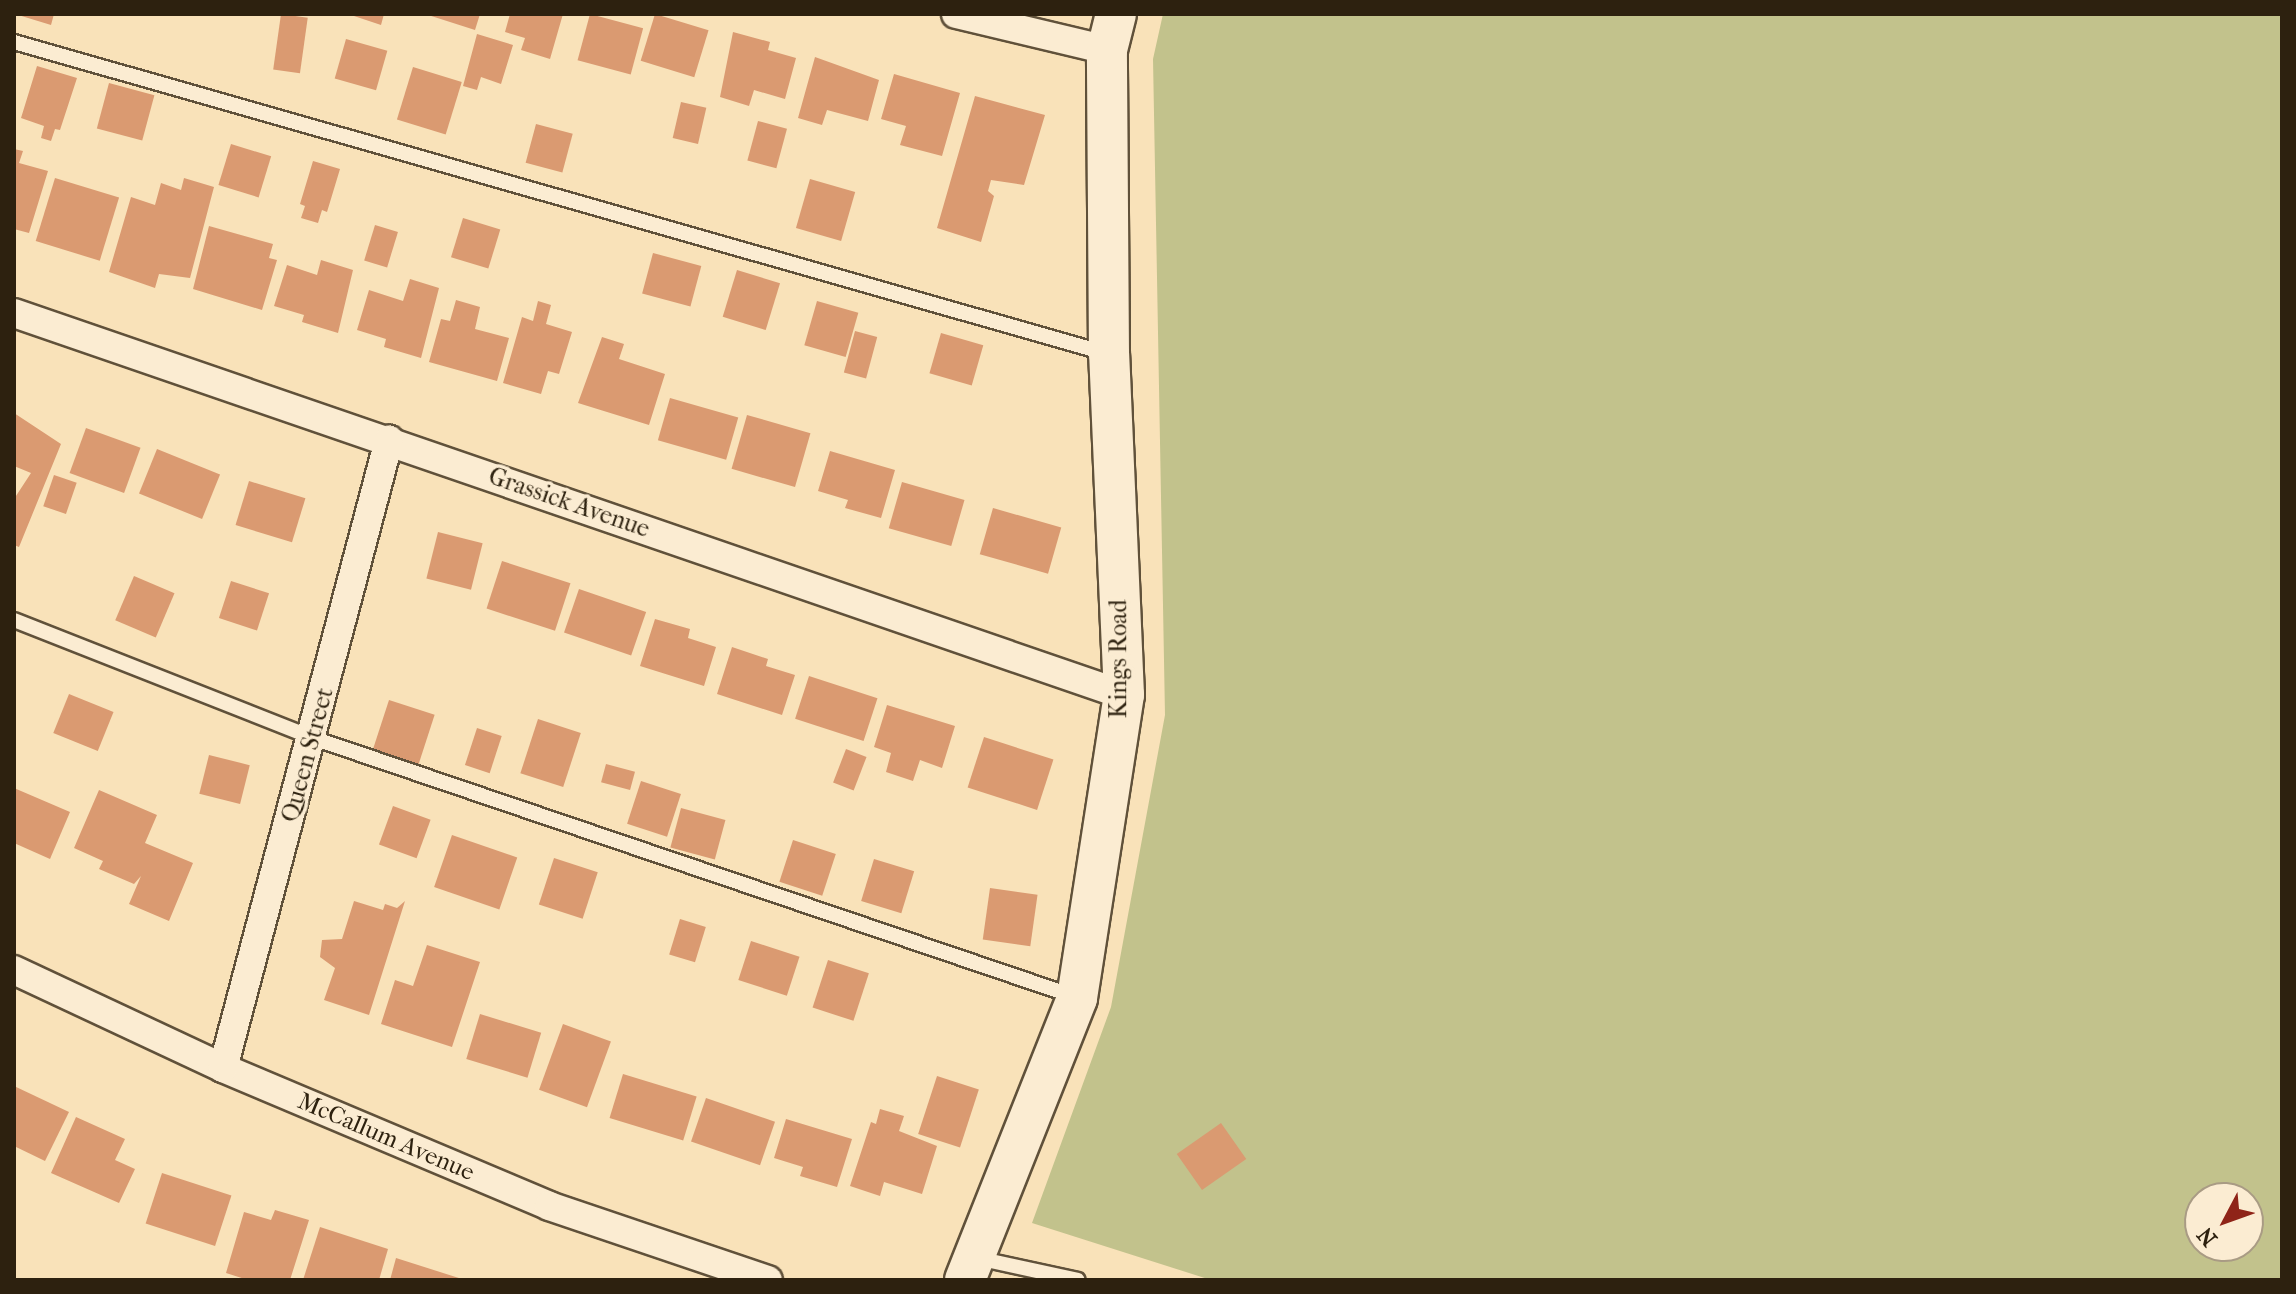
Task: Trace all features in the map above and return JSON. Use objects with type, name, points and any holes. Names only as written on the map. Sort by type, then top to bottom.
[{"type":"street","points":[[956,14],[1112,32]]},
{"type":"street","name":"Kings Road","points":[[970,1268],[1077,998],[1124,695],[1109,354],[1112,32]]},
{"type":"street","name":"Grassick Avenue","points":[[14,313],[1124,695]]},
{"type":"street","name":"Queen Street","points":[[223,1068],[313,738],[389,440]]},
{"type":"street","name":"McCallum Avenue","points":[[14,970],[223,1068],[549,1206],[768,1280]]},
{"type":"lane","points":[[14,42],[1109,354]]},
{"type":"lane","points":[[14,620],[313,738],[1077,998]]},
{"type":"lane","points":[[970,1268],[1078,1280]]},
{"type":"green space","points":[[1163,14],[2282,14],[2282,1280],[1211,1280],[1032,1223],[1111,1007],[1165,715],[1153,59]]},
{"type":"building","points":[[15,14],[54,14],[51,25]]},
{"type":"building","points":[[281,14],[308,18],[300,73],[273,69]]},
{"type":"building","points":[[348,14],[384,14],[381,25]]},
{"type":"building","points":[[425,14],[480,14],[475,30]]},
{"type":"building","points":[[510,14],[563,14],[550,59],[521,50],[525,38],[505,32]]},
{"type":"building","points":[[590,14],[643,28],[631,75],[578,60]]},
{"type":"building","points":[[655,14],[709,30],[694,77],[641,61]]},
{"type":"building","points":[[733,32],[770,42],[768,50],[796,58],[785,99],[754,90],[749,106],[720,97]]},
{"type":"building","points":[[477,34],[513,45],[501,84],[481,77],[477,90],[463,86]]},
{"type":"building","points":[[346,39],[387,51],[376,90],[335,78]]},
{"type":"building","points":[[815,57],[879,80],[868,121],[827,110],[822,125],[798,118]]},
{"type":"building","points":[[37,66],[77,78],[60,130],[55,129],[51,141],[41,138],[44,126],[21,118]]},
{"type":"building","points":[[413,67],[462,82],[446,135],[397,120]]},
{"type":"building","points":[[894,74],[960,93],[942,156],[900,145],[906,126],[881,119]]},
{"type":"building","points":[[109,83],[154,95],[142,141],[97,128]]},
{"type":"building","points":[[975,96],[1045,115],[1024,185],[991,180],[988,191],[994,196],[981,242],[937,228]]},
{"type":"building","points":[[681,102],[706,108],[698,144],[673,138]]},
{"type":"building","points":[[758,121],[787,129],[776,168],[747,161]]},
{"type":"building","points":[[536,124],[573,134],[562,172],[526,163]]},
{"type":"building","points":[[231,144],[271,156],[259,197],[218,185]]},
{"type":"building","points":[[14,149],[23,151],[19,163],[48,171],[29,233],[14,229]]},
{"type":"building","points":[[313,161],[340,169],[327,212],[322,210],[318,223],[301,218],[305,206],[300,204]]},
{"type":"building","points":[[55,178],[119,198],[100,261],[36,241]]},
{"type":"building","points":[[184,178],[214,187],[190,278],[159,274],[155,288],[109,272],[131,197],[155,205],[161,183],[181,190]]},
{"type":"building","points":[[810,179],[855,192],[841,241],[796,228]]},
{"type":"building","points":[[463,218],[500,229],[488,269],[451,257]]},
{"type":"building","points":[[375,225],[398,232],[387,267],[364,260]]},
{"type":"building","points":[[209,226],[273,244],[269,258],[277,260],[262,310],[193,289]]},
{"type":"building","points":[[653,253],[701,266],[690,307],[642,294]]},
{"type":"building","points":[[321,260],[353,270],[338,333],[302,322],[304,315],[274,306],[287,265],[317,275]]},
{"type":"building","points":[[737,270],[780,283],[766,330],[723,317]]},
{"type":"building","points":[[410,279],[439,288],[421,358],[384,347],[386,339],[357,330],[369,290],[403,301]]},
{"type":"building","points":[[456,300],[480,307],[475,329],[509,338],[497,381],[429,362],[441,319],[450,321]]},
{"type":"building","points":[[538,301],[551,305],[546,324],[572,332],[559,374],[548,371],[541,394],[503,383],[522,317],[533,321]]},
{"type":"building","points":[[817,301],[858,313],[846,357],[804,345]]},
{"type":"building","points":[[855,331],[877,337],[866,378],[844,373]]},
{"type":"building","points":[[941,333],[983,345],[972,386],[929,373]]},
{"type":"building","points":[[602,337],[624,344],[619,359],[665,374],[649,425],[578,403]]},
{"type":"building","points":[[670,398],[738,418],[726,460],[658,440]]},
{"type":"building","points":[[14,413],[61,444],[19,547],[14,545],[14,499],[31,473],[14,466]]},
{"type":"building","points":[[747,415],[810,433],[795,487],[732,469]]},
{"type":"building","points":[[86,428],[141,448],[124,493],[70,473]]},
{"type":"building","points":[[157,449],[220,474],[202,519],[139,494]]},
{"type":"building","points":[[830,451],[895,470],[881,518],[845,508],[848,500],[818,491]]},
{"type":"building","points":[[54,475],[77,483],[66,514],[43,506]]},
{"type":"building","points":[[249,481],[305,498],[292,542],[236,525]]},
{"type":"building","points":[[902,482],[964,500],[951,546],[889,528]]},
{"type":"building","points":[[993,508],[1061,528],[1048,574],[980,554]]},
{"type":"building","points":[[438,532],[483,543],[471,590],[426,579]]},
{"type":"building","points":[[502,561],[570,583],[555,631],[487,609]]},
{"type":"building","points":[[134,576],[175,593],[156,637],[115,620]]},
{"type":"building","points":[[231,581],[269,593],[257,630],[219,618]]},
{"type":"building","points":[[579,589],[646,612],[631,656],[564,632]]},
{"type":"building","points":[[655,619],[690,629],[688,638],[716,647],[704,686],[640,666]]},
{"type":"building","points":[[732,647],[768,659],[766,666],[795,675],[782,715],[717,694]]},
{"type":"building","points":[[809,676],[877,698],[864,741],[795,719]]},
{"type":"building","points":[[69,694],[114,712],[98,751],[53,733]]},
{"type":"building","points":[[389,700],[435,715],[418,766],[372,751]]},
{"type":"building","points":[[887,705],[955,726],[942,768],[920,760],[913,781],[886,772],[891,753],[874,747]]},
{"type":"building","points":[[538,719],[581,733],[563,787],[520,773]]},
{"type":"building","points":[[477,728],[502,736],[490,773],[465,765]]},
{"type":"building","points":[[984,737],[1053,760],[1037,810],[968,787]]},
{"type":"building","points":[[846,749],[867,757],[854,790],[833,783]]},
{"type":"building","points":[[209,755],[250,765],[240,804],[199,794]]},
{"type":"building","points":[[606,764],[635,772],[630,790],[601,782]]},
{"type":"building","points":[[641,781],[681,794],[667,837],[627,824]]},
{"type":"building","points":[[14,788],[70,812],[50,859],[14,843]]},
{"type":"building","points":[[99,790],[157,815],[145,843],[193,863],[169,921],[129,904],[141,876],[134,884],[99,869],[103,861],[74,848]]},
{"type":"building","points":[[393,806],[431,820],[417,858],[379,845]]},
{"type":"building","points":[[681,808],[725,820],[715,860],[670,848]]},
{"type":"building","points":[[452,835],[517,857],[499,909],[434,887]]},
{"type":"building","points":[[793,840],[836,854],[822,896],[779,882]]},
{"type":"building","points":[[554,858],[598,872],[583,919],[539,905]]},
{"type":"building","points":[[874,859],[914,871],[901,913],[861,901]]},
{"type":"building","points":[[990,888],[1038,895],[1030,946],[983,939]]},
{"type":"building","points":[[354,901],[383,910],[385,904],[397,908],[405,901],[369,1015],[324,1000],[335,968],[320,957],[322,940],[342,939]]},
{"type":"building","points":[[680,919],[706,927],[695,962],[669,954]]},
{"type":"building","points":[[751,941],[800,957],[787,996],[738,980]]},
{"type":"building","points":[[427,945],[480,962],[452,1047],[381,1024],[395,980],[413,986]]},
{"type":"building","points":[[828,960],[869,973],[853,1021],[813,1008]]},
{"type":"building","points":[[480,1014],[541,1033],[527,1078],[466,1059]]},
{"type":"building","points":[[563,1024],[611,1041],[587,1107],[539,1090]]},
{"type":"building","points":[[623,1074],[697,1097],[683,1141],[610,1118]]},
{"type":"building","points":[[937,1076],[979,1090],[960,1148],[918,1134]]},
{"type":"building","points":[[14,1086],[69,1112],[45,1161],[14,1146]]},
{"type":"building","points":[[706,1098],[775,1122],[760,1165],[691,1141]]},
{"type":"building","points":[[880,1109],[904,1116],[899,1131],[937,1146],[922,1194],[884,1182],[880,1196],[850,1186],[871,1122],[876,1124]]},
{"type":"building","points":[[76,1117],[125,1139],[115,1160],[135,1169],[119,1203],[51,1173]]},
{"type":"building","points":[[786,1119],[852,1139],[837,1187],[800,1176],[803,1167],[774,1158]]},
{"type":"building","points":[[1221,1123],[1246,1159],[1202,1190],[1177,1154]]},
{"type":"building","points":[[162,1173],[231,1196],[215,1246],[146,1223]]},
{"type":"building","points":[[275,1210],[309,1220],[290,1280],[248,1280],[226,1273],[244,1212],[271,1220]]},
{"type":"building","points":[[320,1227],[388,1249],[379,1280],[303,1280]]},
{"type":"building","points":[[396,1258],[462,1279],[462,1280],[390,1280]]}]
